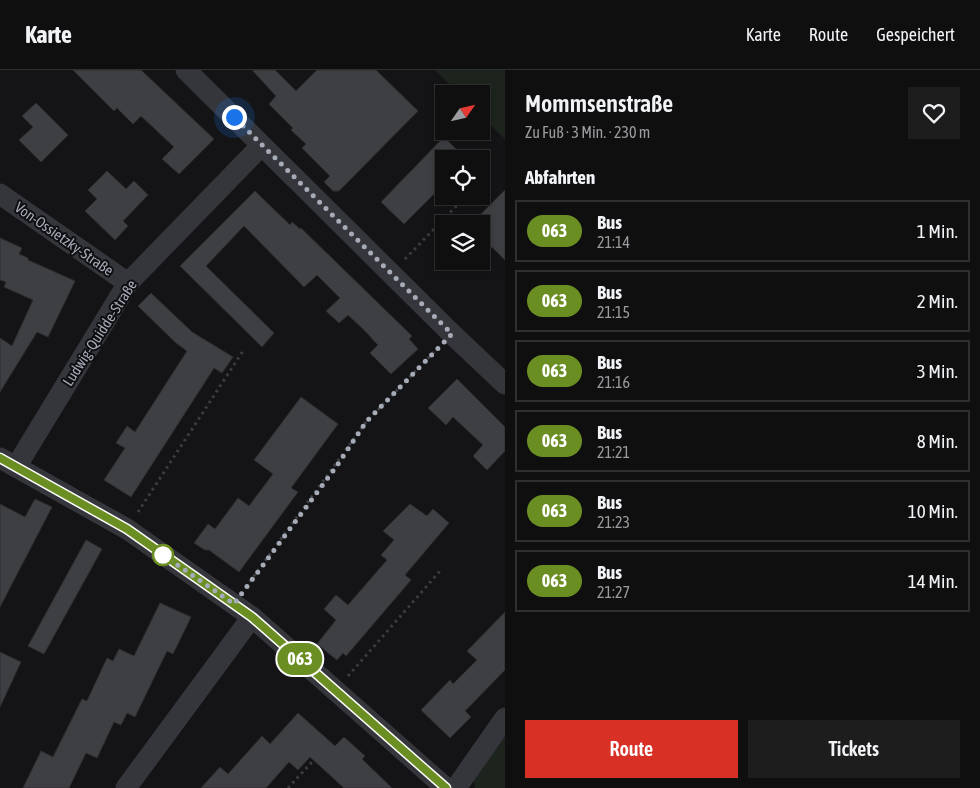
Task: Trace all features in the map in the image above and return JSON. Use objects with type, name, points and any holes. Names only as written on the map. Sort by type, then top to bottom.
[{"type":"street","points":[[186,70],[391,274],[505,384]]},
{"type":"street","name":"Ludwig-Quidde-Straße","points":[[8,462],[128,284],[261,146]]},
{"type":"street","name":"Von-Ossietzky-Straße","points":[[0,194],[128,284]]},
{"type":"street","points":[[8,462],[127,529],[252,617],[446,788]]},
{"type":"street","points":[[126,788],[252,617]]},
{"type":"street","points":[[456,788],[505,718]]},
{"type":"path","points":[[391,274],[457,205]]},
{"type":"path","points":[[234,604],[336,467],[366,422],[452,334]]},
{"type":"path","points":[[127,529],[243,351]]},
{"type":"path","points":[[336,690],[440,571]]},
{"type":"path","points":[[288,788],[312,762]]},
{"type":"shaded area","points":[[435,70],[505,70],[505,139],[490,125],[490,85],[450,85]]},
{"type":"shaded area","points":[[505,732],[505,788],[475,788],[473,778]]},
{"type":"building","points":[[73,70],[141,70],[214,139],[179,174],[162,159],[174,147],[141,116],[133,124],[117,108],[114,111]]},
{"type":"building","points":[[252,70],[275,70],[296,91],[317,70],[376,70],[418,111],[339,191],[333,191],[324,182],[330,176],[302,148],[306,144],[291,130],[293,128],[269,104],[276,96]]},
{"type":"building","points":[[36,103],[68,135],[41,162],[19,140],[33,127],[22,116]]},
{"type":"building","points":[[441,140],[447,140],[457,150],[435,150],[435,193],[404,224],[381,202]]},
{"type":"building","points":[[107,171],[126,189],[134,181],[148,195],[123,221],[128,226],[115,240],[85,211],[97,199],[88,190]]},
{"type":"building","points":[[505,190],[505,260],[492,247],[490,249],[490,215],[481,214]]},
{"type":"building","points":[[255,191],[290,225],[292,222],[301,228],[412,336],[409,339],[418,349],[391,374],[370,353],[378,345],[364,330],[348,315],[339,323],[326,311],[340,298],[317,275],[304,287],[244,226],[206,266],[274,333],[262,347],[180,266]]},
{"type":"building","points":[[0,238],[22,248],[19,254],[28,258],[28,260],[75,281],[48,337],[37,332],[0,392],[0,338],[12,346],[33,300],[4,287],[6,282],[0,280]]},
{"type":"building","points":[[151,293],[192,332],[233,357],[222,373],[214,368],[131,497],[104,480],[125,448],[116,443],[127,426],[135,432],[187,351],[176,343],[138,306]]},
{"type":"building","points":[[457,379],[505,427],[505,451],[487,470],[473,456],[483,445],[453,417],[446,425],[428,408]]},
{"type":"building","points":[[301,397],[338,424],[291,488],[298,492],[239,572],[209,550],[205,550],[194,543],[208,524],[215,529],[238,498],[249,506],[273,474],[254,460]]},
{"type":"building","points":[[35,499],[52,507],[0,607],[0,504],[25,517]]},
{"type":"building","points":[[410,504],[427,516],[433,509],[449,523],[405,575],[411,580],[346,656],[343,653],[337,660],[317,644],[336,620],[324,609],[336,595],[348,605],[387,560],[381,555],[394,540],[383,531]]},
{"type":"building","points":[[86,540],[102,549],[44,654],[28,646]]},
{"type":"building","points":[[160,603],[191,617],[173,654],[167,651],[135,717],[127,713],[121,725],[114,722],[97,758],[86,753],[69,788],[23,788],[41,751],[53,757],[82,699],[87,701],[107,658],[113,661],[119,649],[134,656]]},
{"type":"building","points":[[505,612],[505,670],[465,711],[471,717],[450,738],[421,710],[450,680],[453,684],[477,660],[467,651]]},
{"type":"building","points":[[0,652],[21,662],[0,707]]},
{"type":"building","points":[[298,713],[335,746],[344,737],[365,756],[362,759],[392,788],[344,788],[310,757],[298,770],[289,762],[266,788],[201,788],[220,767],[228,774],[262,736],[270,744]]},
{"type":"bus line","name":"063","points":[[0,458],[127,529],[252,617],[446,788]]},
{"type":"route","points":[[163,555],[234,604],[336,467],[366,422],[452,334],[261,146],[234,117]]}]
